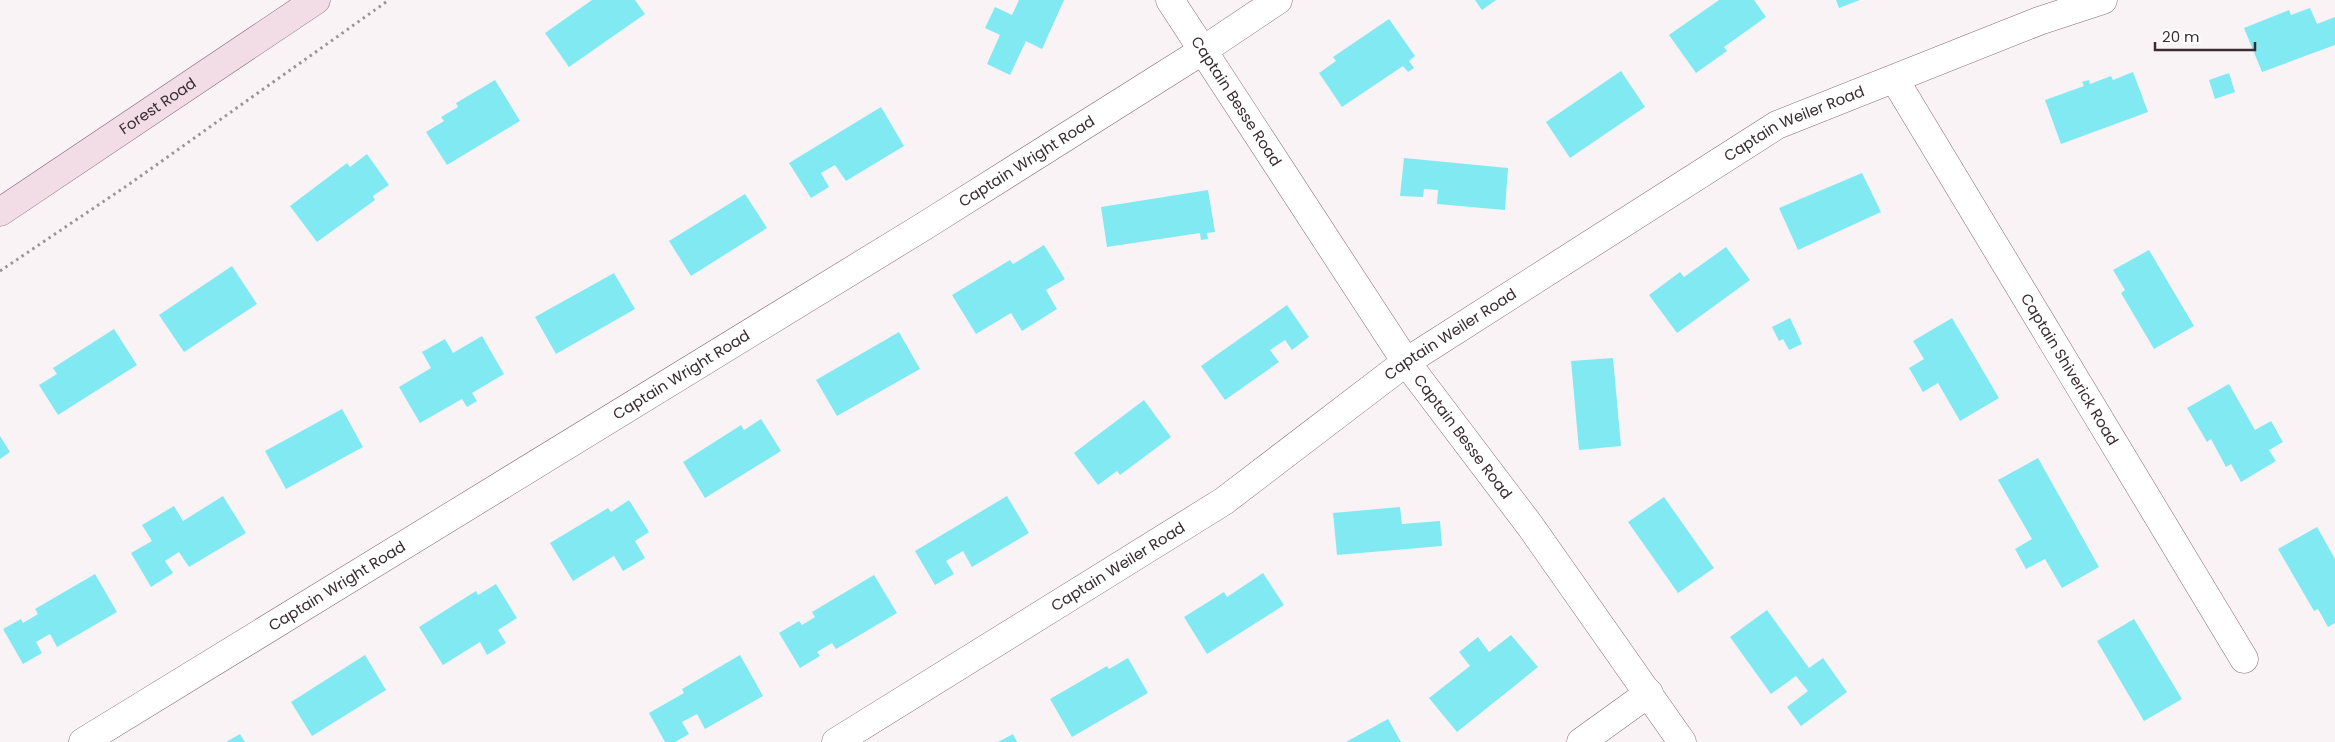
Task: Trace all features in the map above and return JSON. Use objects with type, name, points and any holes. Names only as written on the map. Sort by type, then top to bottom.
[{"type":"main road","name":"Forest Road","points":[[0,212],[316,0]]},
{"type":"street","name":"Captain Besse Road","points":[[1170,0],[1406,362],[1531,527],[1682,742]]},
{"type":"street","name":"Captain Wright Road","points":[[83,742],[918,230],[1202,51],[1278,0]]},
{"type":"street","name":"Captain Weiler Road","points":[[836,742],[1224,501],[1406,362],[1777,125],[1895,80],[2034,11],[2103,0]]},
{"type":"street","name":"Captain Shiverick Road","points":[[1895,80],[2244,659]]},
{"type":"street","points":[[1581,742],[1649,693]]},
{"type":"path","points":[[0,271],[128,185],[389,0]]},
{"type":"building","points":[[592,0],[635,0],[645,14],[569,67],[545,33]]},
{"type":"building","points":[[1019,0],[1064,0],[1042,49],[1026,41],[1010,75],[987,64],[1000,35],[985,28],[995,7],[1012,15]]},
{"type":"building","points":[[1475,0],[1496,0],[1482,10]]},
{"type":"building","points":[[1719,0],[1754,0],[1766,17],[1724,47],[1727,51],[1696,73],[1669,35]]},
{"type":"building","points":[[1836,0],[1860,0],[1839,8]]},
{"type":"building","points":[[2310,8],[2317,24],[2335,17],[2335,45],[2262,72],[2244,28],[2289,10],[2291,15]]},
{"type":"building","points":[[1389,19],[1415,56],[1409,61],[1414,68],[1408,72],[1403,66],[1342,107],[1319,73],[1336,61],[1333,57]]},
{"type":"building","points":[[1621,71],[1645,107],[1570,158],[1546,122]]},
{"type":"building","points":[[2133,72],[2148,112],[2061,144],[2045,100],[2084,86],[2082,82],[2089,80],[2090,84],[2111,76],[2113,80]]},
{"type":"building","points":[[2229,73],[2235,92],[2215,99],[2209,80]]},
{"type":"building","points":[[495,80],[520,121],[447,165],[426,132],[444,121],[441,117],[458,107],[456,103]]},
{"type":"building","points":[[881,107],[904,146],[846,181],[835,165],[821,173],[829,187],[811,198],[789,163]]},
{"type":"building","points":[[367,154],[389,185],[373,196],[375,200],[317,242],[290,206],[347,163],[350,167]]},
{"type":"building","points":[[1404,158],[1508,168],[1505,210],[1437,204],[1438,190],[1424,189],[1423,197],[1400,196]]},
{"type":"building","points":[[1862,173],[1881,212],[1798,250],[1779,208]]},
{"type":"building","points":[[1208,190],[1215,232],[1207,233],[1208,239],[1201,240],[1200,233],[1107,247],[1101,207]]},
{"type":"building","points":[[745,194],[767,228],[691,276],[669,241]]},
{"type":"building","points":[[1044,245],[1065,279],[1046,290],[1057,309],[1022,331],[1011,313],[976,334],[952,295],[1010,260],[1013,264]]},
{"type":"building","points":[[1726,247],[1750,280],[1677,333],[1649,295],[1680,272],[1684,277]]},
{"type":"building","points":[[2149,250],[2194,326],[2154,349],[2121,293],[2125,290],[2113,270]]},
{"type":"building","points":[[232,266],[257,304],[184,352],[159,315]]},
{"type":"building","points":[[614,273],[635,309],[556,354],[535,317]]},
{"type":"building","points":[[1287,305],[1309,337],[1292,350],[1285,340],[1270,350],[1279,362],[1225,400],[1201,366]]},
{"type":"building","points":[[1790,318],[1802,344],[1789,350],[1783,339],[1779,341],[1772,327]]},
{"type":"building","points":[[1952,318],[1999,398],[1960,421],[1938,383],[1923,392],[1909,368],[1924,359],[1913,341]]},
{"type":"building","points":[[114,329],[137,365],[58,415],[39,385],[57,374],[53,368]]},
{"type":"building","points":[[899,332],[920,369],[837,416],[816,380]]},
{"type":"building","points":[[482,336],[504,374],[472,393],[477,401],[467,407],[462,399],[420,423],[399,387],[431,368],[422,352],[445,339],[453,353]]},
{"type":"building","points":[[1613,358],[1621,446],[1579,450],[1571,361]]},
{"type":"building","points":[[2229,384],[2255,430],[2271,421],[2283,442],[2269,450],[2276,461],[2241,482],[2231,464],[2226,467],[2211,439],[2207,442],[2187,408]]},
{"type":"building","points":[[1144,400],[1171,437],[1120,475],[1117,471],[1098,485],[1074,453]]},
{"type":"building","points":[[342,409],[363,447],[286,489],[265,451]]},
{"type":"building","points":[[761,419],[781,451],[705,498],[683,462],[741,425],[744,430]]},
{"type":"building","points":[[0,436],[10,452],[0,459]]},
{"type":"building","points":[[2038,458],[2099,567],[2062,588],[2045,559],[2026,569],[2015,549],[2032,539],[1998,480]]},
{"type":"building","points":[[223,496],[246,533],[189,567],[179,552],[165,561],[173,573],[151,587],[131,553],[152,541],[142,525],[174,506],[183,521]]},
{"type":"building","points":[[1007,496],[1029,533],[972,567],[963,551],[946,561],[954,574],[935,585],[915,551]]},
{"type":"building","points":[[1664,497],[1714,568],[1678,593],[1628,522]]},
{"type":"building","points":[[629,500],[649,532],[635,541],[645,558],[623,571],[614,556],[573,581],[550,543],[608,508],[611,512]]},
{"type":"building","points":[[1400,507],[1402,524],[1440,521],[1442,546],[1337,555],[1333,513]]},
{"type":"building","points":[[2317,527],[2335,559],[2335,623],[2328,627],[2318,609],[2314,611],[2278,549]]},
{"type":"building","points":[[1263,573],[1284,605],[1207,654],[1184,617],[1224,592],[1227,597]]},
{"type":"building","points":[[95,574],[117,612],[57,647],[50,634],[36,642],[42,653],[23,664],[3,629],[21,619],[23,623],[38,614],[35,609]]},
{"type":"building","points":[[874,575],[897,613],[836,649],[832,643],[817,652],[820,656],[800,668],[779,633],[799,621],[802,625],[815,617],[812,612]]},
{"type":"building","points":[[496,584],[517,618],[498,630],[506,643],[487,655],[480,642],[443,665],[419,627],[476,591],[478,595]]},
{"type":"building","points":[[1767,610],[1809,668],[1823,658],[1847,692],[1801,726],[1787,707],[1808,691],[1796,676],[1771,694],[1730,637]]},
{"type":"building","points":[[2134,619],[2182,699],[2144,721],[2097,641]]},
{"type":"building","points":[[1511,635],[1538,667],[1457,732],[1429,698],[1470,666],[1459,652],[1478,637],[1489,652]]},
{"type":"building","points":[[365,655],[386,690],[312,736],[291,702]]},
{"type":"building","points":[[740,655],[763,696],[705,729],[697,714],[682,722],[689,734],[675,742],[665,742],[649,713],[684,693],[682,689]]},
{"type":"building","points":[[1128,658],[1148,693],[1072,737],[1050,699],[1107,666],[1109,669]]},
{"type":"building","points":[[1388,719],[1401,742],[1346,742]]},
{"type":"building","points":[[240,734],[245,742],[226,742]]},
{"type":"building","points":[[1013,734],[1017,742],[998,742]]}]
